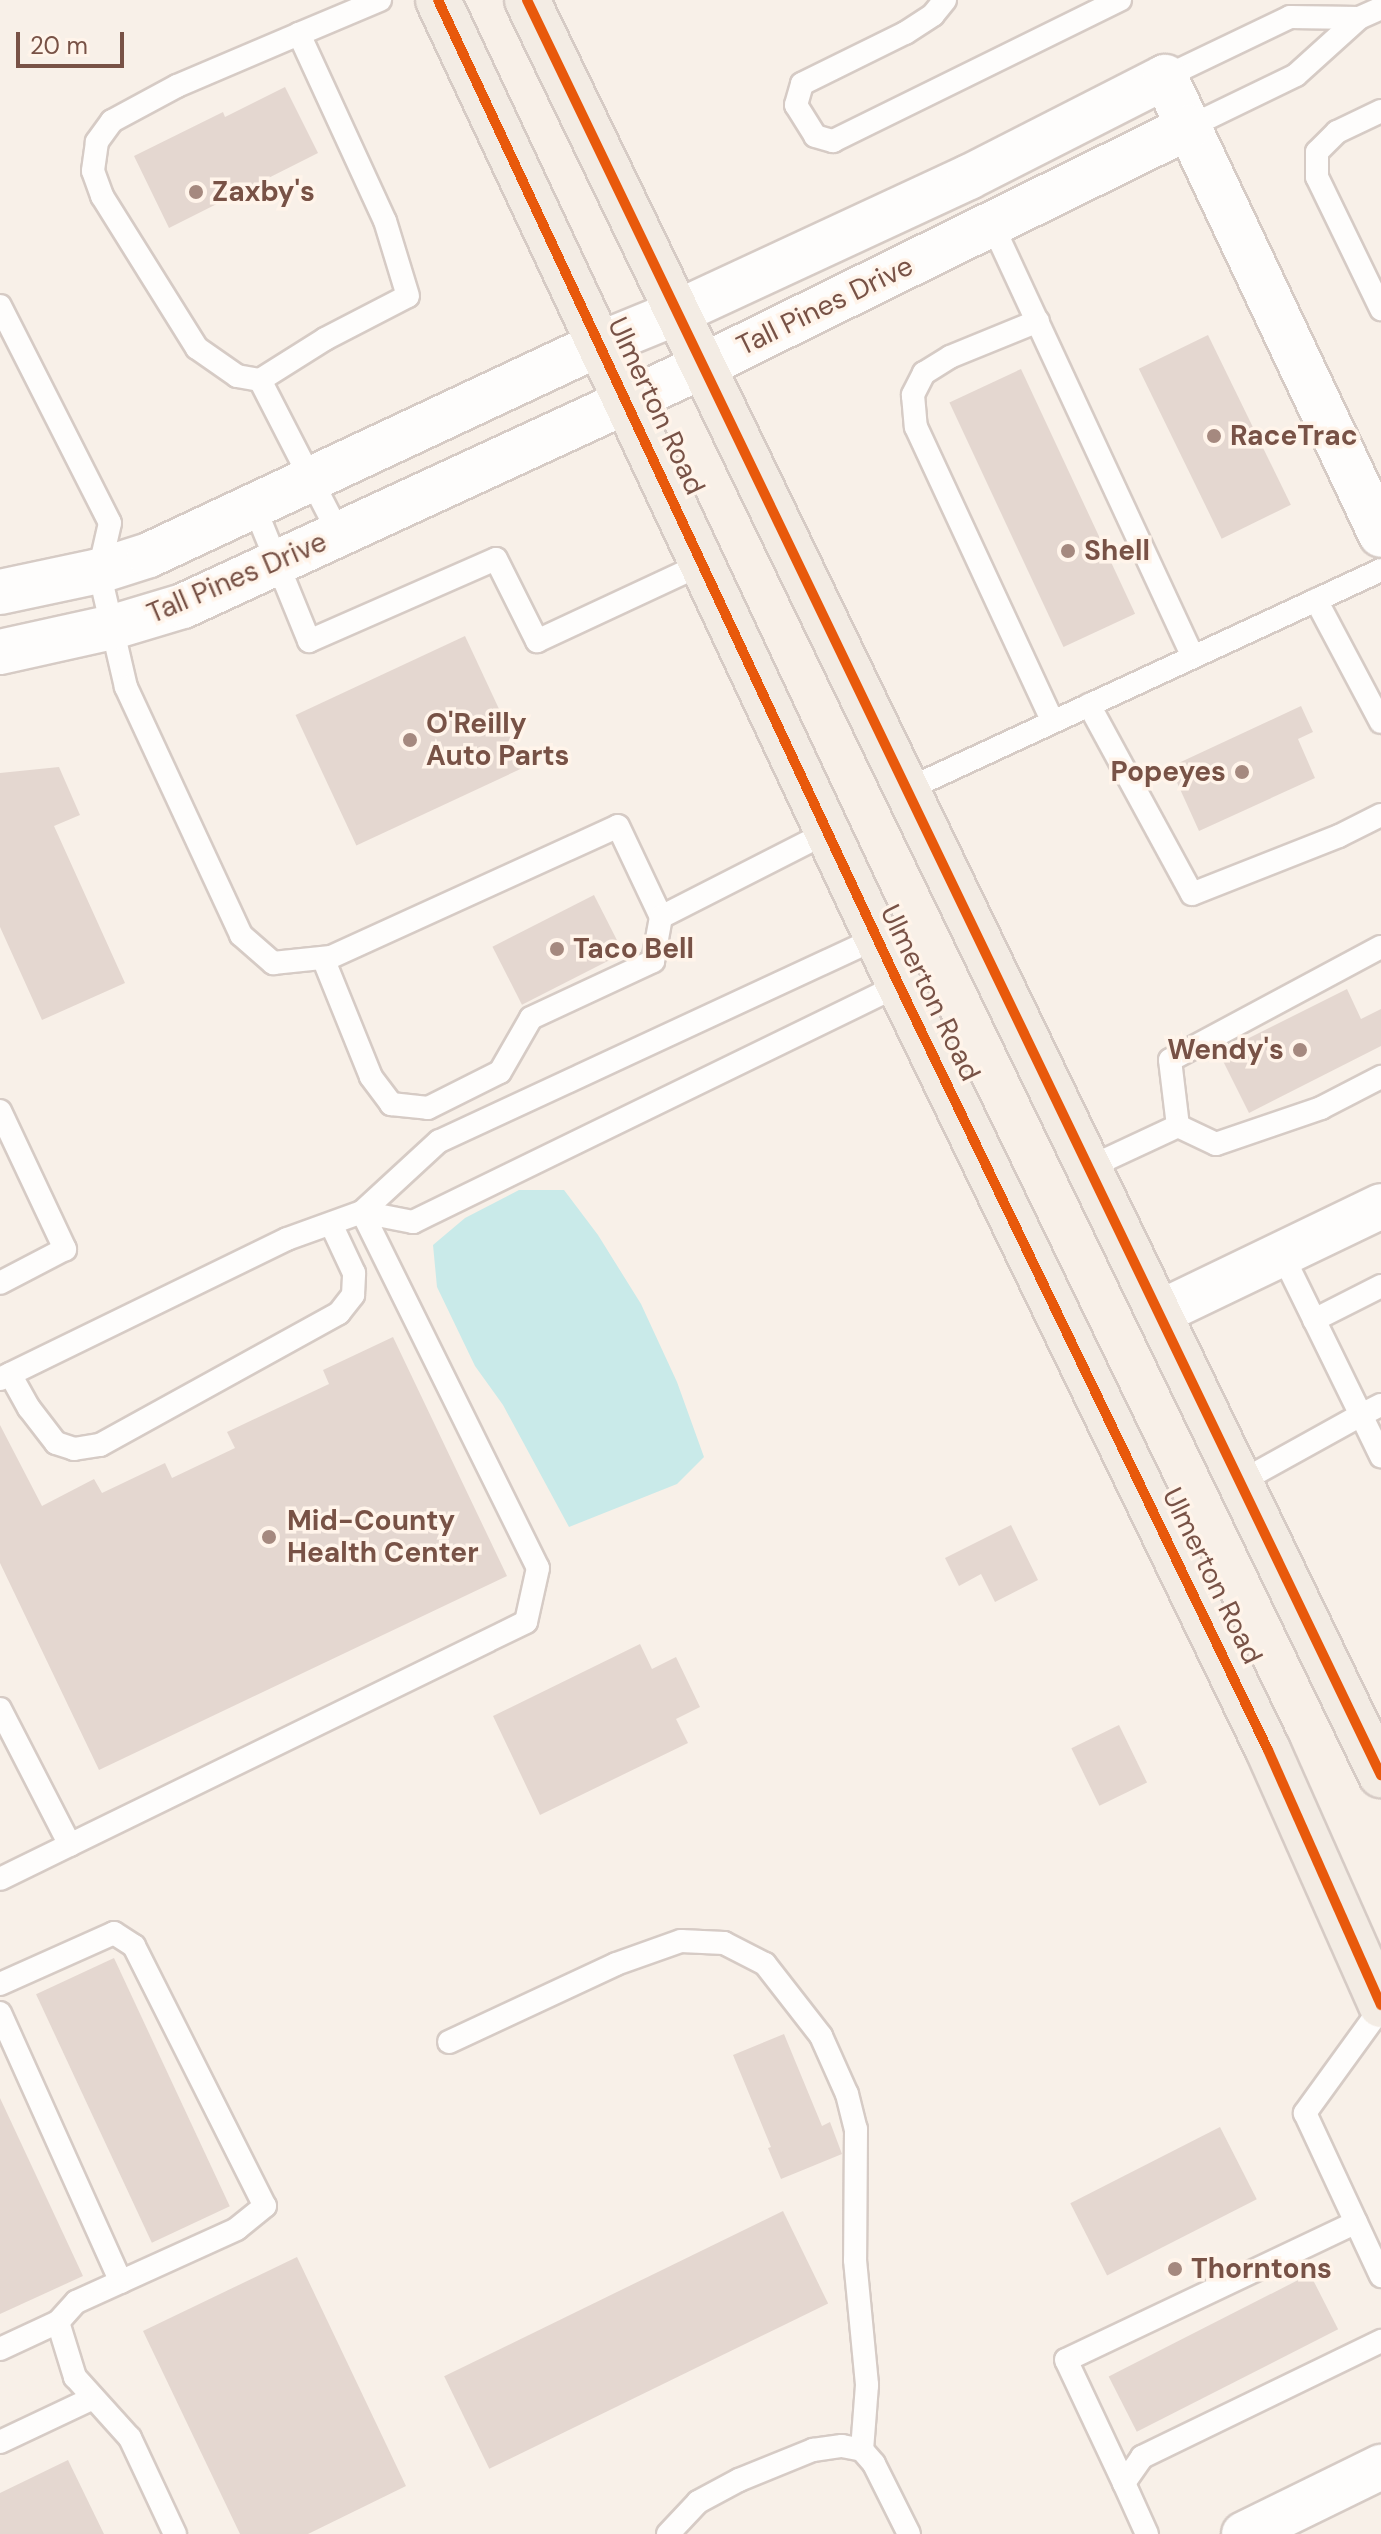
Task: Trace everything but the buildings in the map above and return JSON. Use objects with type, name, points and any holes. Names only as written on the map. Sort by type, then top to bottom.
[{"type":"main road","name":"Ulmerton Road","points":[[438,0],[899,985],[1268,1750],[1381,2007]]},
{"type":"main road","name":"Ulmerton Road","points":[[527,0],[701,367],[1380,1769]]},
{"type":"street","name":"Tall Pines Drive","points":[[0,592],[99,571],[149,555],[600,344],[676,313],[969,177],[1165,77]]},
{"type":"street","points":[[1165,77],[1381,535]]},
{"type":"street","name":"Tall Pines Drive","points":[[0,652],[113,627],[183,606],[701,367],[1189,127]]},
{"type":"street","points":[[1159,1313],[1381,1206]]},
{"type":"street","points":[[1244,2534],[1381,2467]]},
{"type":"lane","points":[[299,34],[385,221],[408,296],[325,339],[260,380],[237,376],[197,348],[102,196],[93,171],[97,142],[112,121],[177,86],[299,34],[380,0]]},
{"type":"lane","points":[[945,0],[933,15],[905,33],[802,84],[796,105],[815,136],[833,141],[1120,0]]},
{"type":"lane","name":"Tall Pines Drive","points":[[1189,127],[1296,75],[1359,18],[1381,8]]},
{"type":"lane","name":"Tall Pines Drive","points":[[1165,77],[1290,17],[1359,18]]},
{"type":"lane","points":[[1381,111],[1337,132],[1317,152],[1317,177],[1381,309]]},
{"type":"lane","points":[[992,224],[1193,657]]},
{"type":"lane","points":[[0,306],[110,523],[99,571],[126,687],[241,935],[273,963],[323,958],[618,826],[661,917],[653,961],[531,1018],[500,1072],[428,1108],[391,1104],[371,1077],[323,958]]},
{"type":"lane","points":[[1038,321],[950,357],[924,373],[913,395],[916,427],[1053,722]]},
{"type":"lane","points":[[260,380],[339,534]]},
{"type":"lane","points":[[254,506],[309,641],[496,559],[537,641],[704,563]]},
{"type":"lane","points":[[906,790],[1381,570]]},
{"type":"lane","points":[[1316,600],[1381,722]]},
{"type":"lane","points":[[1089,705],[1192,894],[1339,836],[1381,815]]},
{"type":"lane","points":[[661,917],[828,832]]},
{"type":"lane","points":[[331,1224],[354,1273],[353,1295],[339,1313],[100,1445],[74,1449],[56,1443],[5,1377],[287,1239],[362,1212],[439,1141],[877,938]]},
{"type":"lane","points":[[1178,1126],[1170,1060],[1381,947]]},
{"type":"lane","points":[[362,1212],[413,1222],[899,985]]},
{"type":"lane","points":[[1178,1126],[1216,1144],[1321,1108],[1381,1077]]},
{"type":"lane","points":[[0,1111],[65,1249],[0,1283]]},
{"type":"lane","points":[[1088,1168],[1178,1126]]},
{"type":"lane","points":[[0,1879],[526,1622],[538,1568],[362,1212]]},
{"type":"lane","points":[[1282,1254],[1314,1320],[1371,1410],[1381,1456]]},
{"type":"lane","points":[[1314,1320],[1381,1286]]},
{"type":"lane","points":[[1240,1482],[1371,1410]]},
{"type":"lane","points":[[0,1709],[70,1845]]},
{"type":"lane","points":[[0,1984],[114,1933],[134,1946],[265,2206],[237,2229],[76,2302],[58,2322],[0,2349]]},
{"type":"lane","points":[[449,2042],[616,1964],[681,1941],[724,1943],[765,1964],[821,2036],[847,2094],[856,2129],[855,2260],[867,2385],[862,2450]]},
{"type":"lane","points":[[1381,2007],[1305,2113],[1381,2276]]},
{"type":"lane","points":[[0,2013],[121,2282]]},
{"type":"lane","points":[[1147,2534],[1066,2360],[1356,2222]]},
{"type":"lane","points":[[58,2322],[75,2377],[130,2438],[175,2534]]},
{"type":"lane","points":[[1124,2483],[1142,2457],[1381,2341]]},
{"type":"lane","points":[[0,2442],[93,2398]]},
{"type":"lane","points":[[668,2534],[698,2502],[739,2480],[813,2450],[842,2446],[862,2450],[874,2464],[909,2534]]},
{"type":"water","points":[[519,1190],[564,1190],[598,1235],[641,1304],[677,1382],[704,1457],[677,1484],[569,1527],[503,1405],[475,1366],[437,1287],[433,1245],[465,1218]]},
{"type":"cycle path","points":[[438,0],[899,985],[1268,1750],[1381,2005]]},
{"type":"cycle path","points":[[527,0],[1381,1775]]},
{"type":"place","name":"Zaxby's","points":[[196,192]]},
{"type":"place","name":"RaceTrac","points":[[1214,436]]},
{"type":"place","name":"Shell","points":[[1068,551]]},
{"type":"place","name":"O'Reilly Auto Parts","points":[[410,740]]},
{"type":"place","name":"Popeyes","points":[[1242,772]]},
{"type":"place","name":"Taco Bell","points":[[557,949]]},
{"type":"place","name":"Wendy's","points":[[1300,1050]]},
{"type":"place","name":"Mid-County Health Center","points":[[269,1537]]},
{"type":"place","name":"Thorntons","points":[[1175,2269]]}]
